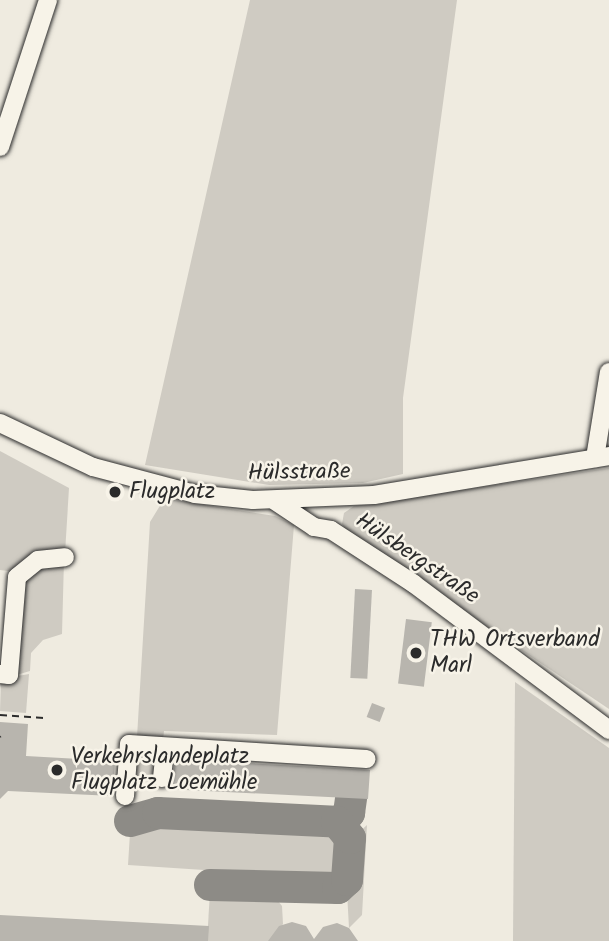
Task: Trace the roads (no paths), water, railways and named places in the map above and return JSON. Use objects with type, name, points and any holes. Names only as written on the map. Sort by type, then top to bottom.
[{"type":"street","points":[[0,147],[48,0]]},
{"type":"street","points":[[602,457],[609,372]]},
{"type":"street","name":"Hülsstraße","points":[[0,423],[93,467],[144,482],[195,494],[275,501],[328,500],[602,457]]},
{"type":"street","name":"Hülsbergstraße","points":[[328,500],[331,530]]},
{"type":"street","name":"Hülsbergstraße","points":[[275,501],[314,527],[331,530],[414,584],[609,730]]},
{"type":"street","points":[[0,674],[9,674],[17,577],[38,560],[65,557]]},
{"type":"street","points":[[125,796],[128,744],[367,759]]},
{"type":"street","points":[[162,778],[165,747]]},
{"type":"place","name":"Flugplatz","points":[[115,492]]},
{"type":"place","name":"THW Ortsverband Marl","points":[[416,653]]},
{"type":"place","name":"Verkehrslandeplatz Flugplatz Loemühle","points":[[57,770]]}]
